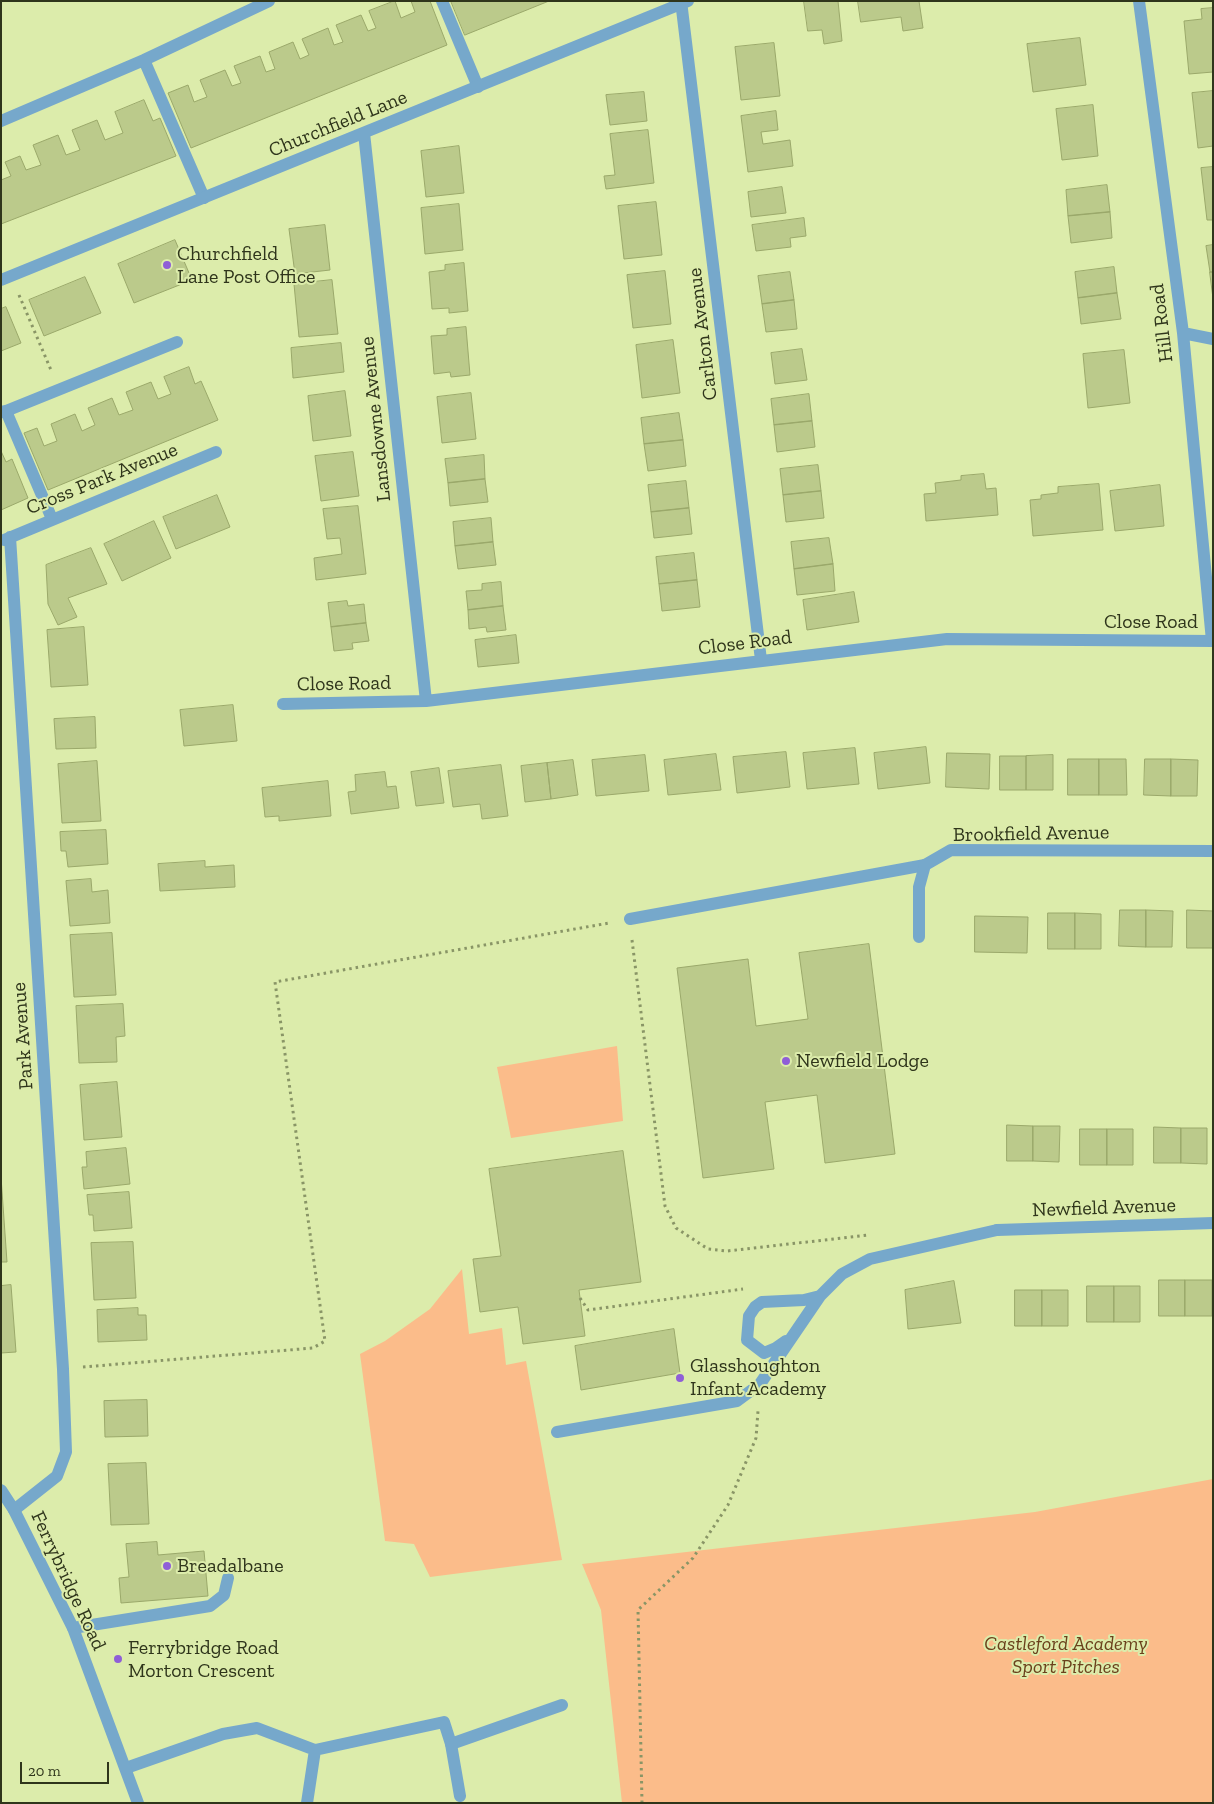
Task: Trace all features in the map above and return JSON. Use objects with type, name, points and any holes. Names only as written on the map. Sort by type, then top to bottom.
[{"type":"street","points":[[1,121],[144,60],[269,1]]},
{"type":"street","points":[[442,1],[478,87]]},
{"type":"street","name":"Hill Road","points":[[1139,1],[1183,334],[1212,641]]},
{"type":"street","name":"Churchfield Lane","points":[[6,278],[684,2]]},
{"type":"street","name":"Carlton Avenue","points":[[684,2],[761,660]]},
{"type":"street","points":[[144,60],[204,198]]},
{"type":"street","name":"Lansdowne Avenue","points":[[364,133],[426,700]]},
{"type":"street","points":[[1183,334],[1213,339]]},
{"type":"street","points":[[52,519],[3,411],[177,342]]},
{"type":"street","name":"Cross Park Avenue","points":[[5,539],[216,452]]},
{"type":"street","name":"Park Avenue","points":[[5,539],[63,1369],[66,1452],[57,1476],[14,1510]]},
{"type":"street","name":"Close Road","points":[[283,704],[426,700],[947,639],[1212,641]]},
{"type":"street","name":"Brookfield Avenue","points":[[630,919],[925,865],[951,850],[1213,851]]},
{"type":"street","points":[[919,937],[919,887],[925,865]]},
{"type":"street","name":"Newfield Avenue","points":[[557,1432],[737,1401],[760,1384],[820,1296],[842,1274],[870,1259],[998,1230],[1213,1223]]},
{"type":"street","points":[[794,1335],[776,1348],[764,1353],[747,1340],[749,1316],[755,1307],[762,1302],[804,1300],[820,1296]]},
{"type":"street","name":"Ferrybridge Road","points":[[1,1490],[14,1510],[73,1628],[138,1803]]},
{"type":"street","points":[[73,1628],[210,1606],[224,1595],[228,1578]]},
{"type":"street","points":[[451,1744],[562,1705]]},
{"type":"street","points":[[126,1768],[223,1734],[256,1728],[315,1750],[444,1722],[451,1744],[460,1796]]},
{"type":"street","points":[[307,1803],[315,1750]]},
{"type":"path","points":[[6,278],[60,389]]},
{"type":"path","points":[[63,1369],[314,1348],[325,1341],[275,982],[630,919],[665,1206],[676,1228],[708,1249],[727,1251],[872,1234]]},
{"type":"path","points":[[580,1298],[588,1310],[749,1288]]},
{"type":"path","points":[[642,1803],[638,1610],[694,1558],[728,1505],[756,1438],[760,1384]]},
{"type":"green space","points":[[617,1046],[623,1121],[511,1138],[497,1067]]},
{"type":"green space","points":[[462,1269],[469,1334],[502,1328],[506,1365],[526,1361],[562,1560],[430,1577],[414,1544],[385,1541],[360,1354],[385,1341],[430,1309]]},
{"type":"green space","name":"Castleford Academy Sport Pitches","points":[[1213,1479],[1213,1803],[622,1803],[601,1610],[582,1564],[1035,1512]]},
{"type":"building","points":[[395,1],[401,18],[415,12],[411,1],[430,1],[447,45],[191,148],[168,93],[188,85],[194,102],[207,97],[200,80],[225,70],[232,86],[241,83],[234,66],[260,56],[266,72],[275,69],[269,52],[293,42],[300,59],[309,55],[302,39],[328,28],[334,45],[343,42],[336,25],[361,15],[368,31],[376,28],[369,11]]},
{"type":"building","points":[[451,1],[549,1],[465,35]]},
{"type":"building","points":[[804,1],[838,1],[842,41],[824,44],[822,30],[808,31]]},
{"type":"building","points":[[858,1],[919,1],[923,28],[903,31],[901,17],[861,22]]},
{"type":"building","points":[[1213,8],[1213,72],[1189,74],[1184,21],[1202,19],[1201,9]]},
{"type":"building","points":[[1080,38],[1086,85],[1033,92],[1027,44]]},
{"type":"building","points":[[774,43],[780,96],[741,100],[735,47]]},
{"type":"building","points":[[1213,91],[1213,146],[1198,148],[1192,93]]},
{"type":"building","points":[[644,92],[647,121],[610,125],[606,95]]},
{"type":"building","points":[[144,100],[153,121],[160,118],[176,156],[1,224],[1,180],[11,176],[5,162],[20,156],[26,170],[41,165],[33,145],[58,135],[66,155],[80,150],[72,130],[97,120],[105,140],[123,133],[115,112]]},
{"type":"building","points":[[1093,105],[1098,156],[1062,160],[1056,109]]},
{"type":"building","points":[[776,111],[778,130],[761,132],[763,144],[790,140],[793,166],[748,172],[741,116]]},
{"type":"building","points":[[648,130],[654,183],[606,189],[604,176],[615,175],[610,134]]},
{"type":"building","points":[[459,146],[464,193],[426,197],[421,151]]},
{"type":"building","points":[[1213,167],[1213,220],[1207,220],[1201,168]]},
{"type":"building","points":[[1107,185],[1110,212],[1068,216],[1066,190]]},
{"type":"building","points":[[782,187],[786,213],[751,217],[748,192]]},
{"type":"building","points":[[656,202],[662,255],[624,259],[618,206]]},
{"type":"building","points":[[459,204],[463,250],[425,254],[421,208]]},
{"type":"building","points":[[1110,212],[1112,238],[1071,243],[1068,216]]},
{"type":"building","points":[[804,218],[806,236],[790,238],[791,247],[756,251],[752,225]]},
{"type":"building","points":[[325,225],[330,270],[295,274],[289,229]]},
{"type":"building","points":[[175,240],[192,280],[134,303],[118,264]]},
{"type":"building","points":[[1213,245],[1213,272],[1210,272],[1206,246]]},
{"type":"building","points":[[464,263],[468,311],[449,313],[449,308],[432,309],[429,272],[445,270],[445,265]]},
{"type":"building","points":[[1114,267],[1117,293],[1078,298],[1075,272]]},
{"type":"building","points":[[665,271],[671,324],[633,328],[627,275]]},
{"type":"building","points":[[790,272],[794,300],[762,304],[758,276]]},
{"type":"building","points":[[1210,272],[1213,272],[1213,298]]},
{"type":"building","points":[[85,277],[101,313],[44,336],[29,300]]},
{"type":"building","points":[[332,280],[338,334],[299,337],[294,284]]},
{"type":"building","points":[[1117,293],[1121,319],[1081,324],[1078,298]]},
{"type":"building","points":[[794,300],[797,329],[766,332],[762,304]]},
{"type":"building","points":[[6,307],[21,343],[1,351],[1,309]]},
{"type":"building","points":[[466,327],[470,375],[451,377],[450,372],[434,374],[431,336],[447,335],[447,329]]},
{"type":"building","points":[[673,340],[680,393],[642,398],[636,345]]},
{"type":"building","points":[[341,343],[344,372],[293,378],[291,348]]},
{"type":"building","points":[[802,349],[807,380],[775,384],[771,353]]},
{"type":"building","points":[[1124,350],[1130,403],[1088,408],[1083,354]]},
{"type":"building","points":[[189,367],[195,384],[201,381],[218,420],[48,490],[24,433],[37,428],[44,446],[57,441],[51,424],[75,414],[82,431],[95,425],[88,408],[112,398],[119,415],[133,410],[126,392],[151,382],[158,399],[171,394],[164,377]]},
{"type":"building","points":[[345,391],[351,436],[313,441],[308,396]]},
{"type":"building","points":[[471,393],[476,439],[442,443],[437,397]]},
{"type":"building","points":[[809,394],[812,421],[774,425],[771,399]]},
{"type":"building","points":[[679,413],[683,440],[644,444],[641,418]]},
{"type":"building","points":[[812,421],[815,447],[777,452],[774,425]]},
{"type":"building","points":[[683,440],[686,466],[648,471],[644,444]]},
{"type":"building","points":[[1,451],[6,462],[12,459],[28,498],[1,510]]},
{"type":"building","points":[[353,452],[359,496],[321,501],[315,456]]},
{"type":"building","points":[[484,455],[485,479],[448,483],[445,459]]},
{"type":"building","points":[[818,465],[821,491],[783,495],[780,469]]},
{"type":"building","points":[[984,474],[986,489],[996,488],[998,515],[926,521],[924,494],[936,493],[935,483],[961,480],[961,476]]},
{"type":"building","points":[[485,479],[488,502],[450,506],[448,483]]},
{"type":"building","points":[[686,481],[689,508],[651,512],[648,485]]},
{"type":"building","points":[[1099,484],[1103,530],[1033,536],[1030,500],[1041,499],[1041,495],[1058,493],[1058,487]]},
{"type":"building","points":[[1160,485],[1164,526],[1115,531],[1110,491]]},
{"type":"building","points":[[821,491],[824,518],[786,522],[783,495]]},
{"type":"building","points":[[217,495],[230,527],[176,549],[163,517]]},
{"type":"building","points":[[358,506],[366,574],[316,580],[314,558],[342,554],[340,538],[327,539],[323,509]]},
{"type":"building","points":[[689,508],[692,534],[654,538],[651,512]]},
{"type":"building","points":[[491,518],[493,542],[455,546],[453,522]]},
{"type":"building","points":[[154,521],[171,558],[122,581],[104,544]]},
{"type":"building","points":[[829,538],[833,564],[794,569],[791,542]]},
{"type":"building","points":[[493,542],[496,565],[458,569],[455,546]]},
{"type":"building","points":[[91,548],[107,584],[68,598],[77,617],[58,625],[48,604],[46,565]]},
{"type":"building","points":[[694,553],[697,580],[659,584],[656,557]]},
{"type":"building","points":[[833,564],[835,591],[797,595],[794,569]]},
{"type":"building","points":[[697,580],[700,607],[662,611],[659,584]]},
{"type":"building","points":[[501,582],[503,606],[468,610],[466,591],[482,590],[482,584]]},
{"type":"building","points":[[854,592],[859,622],[807,630],[803,600]]},
{"type":"building","points":[[347,601],[348,606],[364,604],[366,623],[331,627],[328,603]]},
{"type":"building","points":[[503,606],[506,630],[487,632],[486,627],[469,629],[468,610]]},
{"type":"building","points":[[366,623],[369,641],[352,643],[353,649],[334,651],[331,627]]},
{"type":"building","points":[[84,627],[88,685],[51,687],[47,630]]},
{"type":"building","points":[[516,635],[519,663],[478,667],[475,640]]},
{"type":"building","points":[[233,705],[237,741],[184,746],[180,710]]},
{"type":"building","points":[[95,717],[96,748],[56,749],[54,719]]},
{"type":"building","points":[[926,747],[930,783],[878,789],[874,753]]},
{"type":"building","points":[[855,748],[859,784],[807,789],[803,753]]},
{"type":"building","points":[[786,752],[790,787],[737,793],[733,757]]},
{"type":"building","points":[[947,753],[990,754],[989,789],[946,787]]},
{"type":"building","points":[[716,754],[721,790],[668,795],[664,760]]},
{"type":"building","points":[[645,755],[649,791],[596,796],[592,760]]},
{"type":"building","points":[[1053,755],[1053,790],[1026,790],[1026,756]]},
{"type":"building","points":[[1000,756],[1026,756],[1026,790],[1000,790]]},
{"type":"building","points":[[1068,759],[1099,759],[1099,795],[1068,795]]},
{"type":"building","points":[[1099,759],[1126,759],[1127,795],[1099,795]]},
{"type":"building","points":[[1145,759],[1171,759],[1171,796],[1144,795]]},
{"type":"building","points":[[1171,759],[1198,760],[1197,796],[1171,796]]},
{"type":"building","points":[[573,760],[578,795],[551,799],[547,763]]},
{"type":"building","points":[[97,761],[101,821],[62,823],[58,764]]},
{"type":"building","points":[[547,763],[551,799],[525,802],[521,766]]},
{"type":"building","points":[[501,765],[508,816],[482,819],[480,804],[453,807],[448,771]]},
{"type":"building","points":[[439,768],[444,803],[416,806],[411,772]]},
{"type":"building","points":[[385,772],[387,787],[396,786],[399,808],[351,814],[348,792],[356,791],[355,775]]},
{"type":"building","points":[[328,781],[331,816],[279,821],[279,816],[265,817],[262,788]]},
{"type":"building","points":[[106,830],[108,864],[68,867],[66,851],[61,851],[60,832]]},
{"type":"building","points":[[205,861],[205,867],[234,865],[235,887],[160,891],[158,864]]},
{"type":"building","points":[[91,879],[92,892],[108,890],[110,923],[70,926],[66,881]]},
{"type":"building","points":[[1120,910],[1146,910],[1146,947],[1119,946]]},
{"type":"building","points":[[1146,910],[1173,911],[1172,947],[1146,947]]},
{"type":"building","points":[[1187,910],[1213,911],[1213,948],[1187,948]]},
{"type":"building","points":[[1048,913],[1075,913],[1075,949],[1048,949]]},
{"type":"building","points":[[1075,913],[1101,914],[1101,949],[1075,949]]},
{"type":"building","points":[[975,916],[1028,917],[1027,953],[975,952]]},
{"type":"building","points":[[112,933],[116,995],[74,997],[70,935]]},
{"type":"building","name":"Newfield Lodge","points":[[869,944],[895,1154],[825,1163],[817,1095],[765,1102],[774,1169],[703,1178],[677,968],[748,959],[756,1026],[808,1019],[799,953]]},
{"type":"building","points":[[123,1004],[125,1036],[116,1037],[117,1062],[79,1063],[76,1006]]},
{"type":"building","points":[[117,1082],[122,1137],[84,1140],[80,1085]]},
{"type":"building","points":[[1007,1125],[1033,1126],[1033,1161],[1007,1161]]},
{"type":"building","points":[[1033,1126],[1060,1126],[1059,1162],[1033,1161]]},
{"type":"building","points":[[1154,1127],[1181,1128],[1181,1163],[1154,1163]]},
{"type":"building","points":[[1181,1128],[1207,1128],[1207,1164],[1181,1163]]},
{"type":"building","points":[[1080,1129],[1107,1129],[1107,1165],[1080,1165]]},
{"type":"building","points":[[1107,1129],[1133,1129],[1133,1165],[1107,1165]]},
{"type":"building","points":[[126,1148],[130,1184],[84,1189],[82,1167],[87,1167],[86,1152]]},
{"type":"building","points":[[623,1151],[641,1282],[579,1290],[585,1336],[523,1344],[518,1307],[480,1312],[473,1259],[501,1256],[489,1169]]},
{"type":"building","points":[[1,1177],[7,1262],[1,1262]]},
{"type":"building","points":[[129,1192],[132,1228],[94,1231],[93,1215],[89,1215],[87,1195]]},
{"type":"building","points":[[133,1242],[136,1298],[94,1300],[91,1243]]},
{"type":"building","points":[[1159,1280],[1185,1280],[1185,1316],[1159,1316]]},
{"type":"building","points":[[1185,1280],[1212,1280],[1212,1316],[1185,1316]]},
{"type":"building","points":[[954,1281],[961,1323],[908,1329],[905,1290]]},
{"type":"building","points":[[11,1285],[16,1352],[1,1353],[1,1286]]},
{"type":"building","points":[[1087,1286],[1114,1286],[1114,1322],[1087,1322]]},
{"type":"building","points":[[1114,1286],[1140,1286],[1140,1322],[1114,1322]]},
{"type":"building","points":[[1015,1290],[1042,1290],[1042,1326],[1015,1326]]},
{"type":"building","points":[[1042,1290],[1068,1290],[1068,1326],[1042,1326]]},
{"type":"building","points":[[138,1308],[138,1315],[146,1315],[147,1340],[98,1342],[97,1310]]},
{"type":"building","points":[[674,1329],[680,1373],[581,1390],[575,1346]]},
{"type":"building","points":[[147,1400],[148,1436],[105,1437],[104,1401]]},
{"type":"building","points":[[146,1463],[149,1524],[111,1525],[108,1464]]},
{"type":"building","name":"Breadalbane","points":[[157,1542],[158,1555],[204,1551],[208,1596],[121,1603],[119,1578],[129,1577],[126,1544]]},
{"type":"place","name":"Churchfield Lane Post Office","points":[[167,265]]},
{"type":"place","name":"Newfield Lodge","points":[[786,1061]]},
{"type":"place","name":"Glasshoughton Infant Academy","points":[[680,1378]]},
{"type":"place","name":"Breadalbane","points":[[167,1566]]},
{"type":"place","name":"Ferrybridge Road Morton Crescent","points":[[118,1659]]}]
